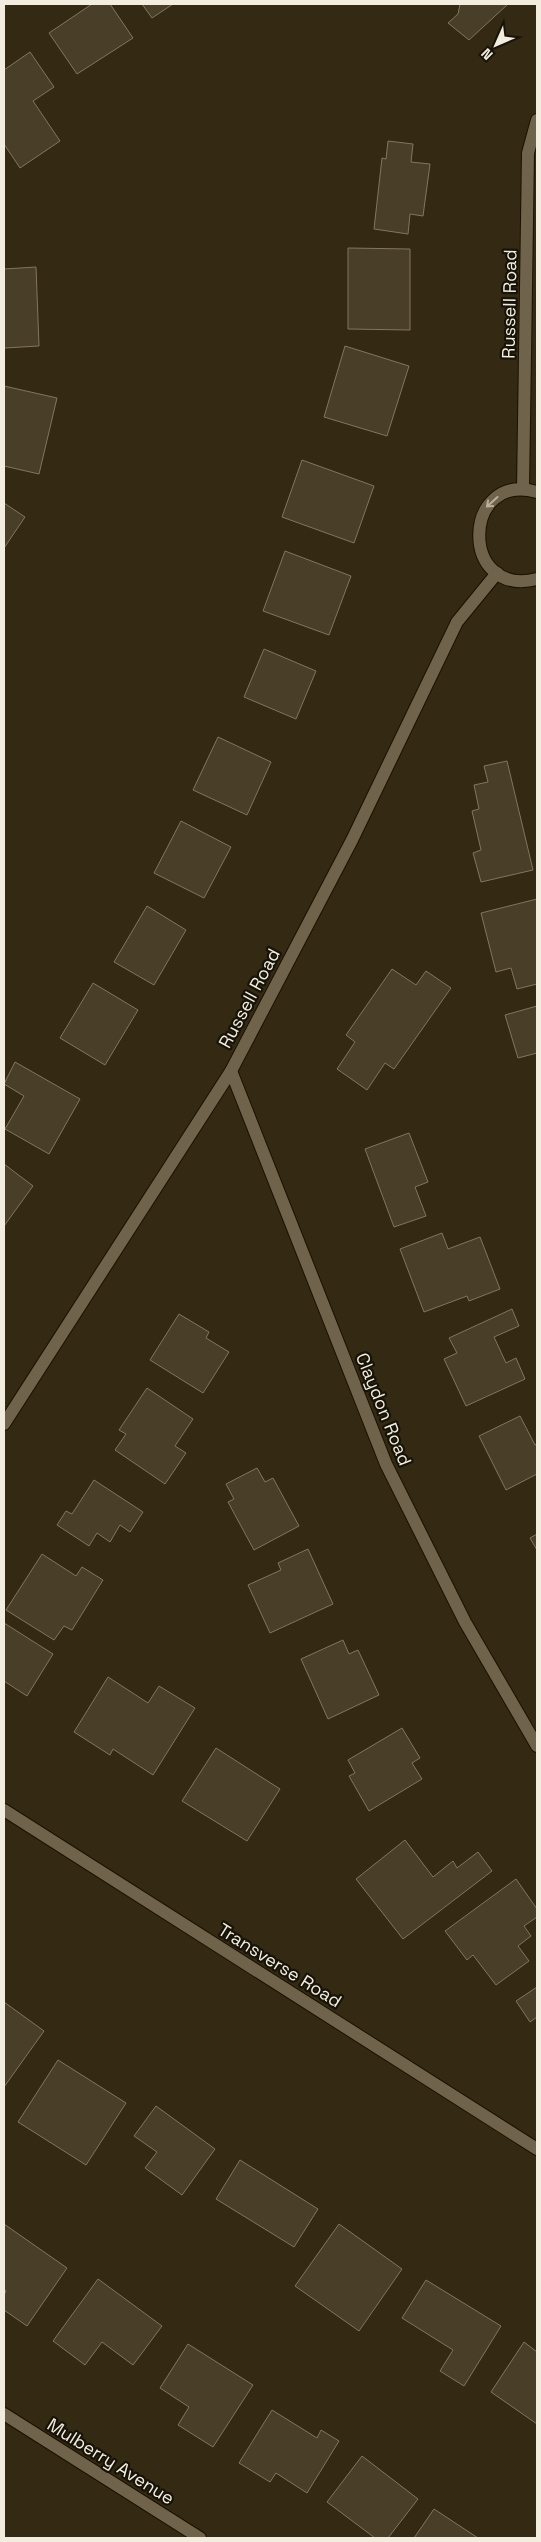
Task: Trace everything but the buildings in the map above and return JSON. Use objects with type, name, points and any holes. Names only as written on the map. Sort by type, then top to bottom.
[{"type":"street","name":"Russell Road","points":[[523,489],[528,153],[537,120]]},
{"type":"street","points":[[537,492],[523,489],[509,492],[496,498],[486,508],[479,521],[477,536],[480,550],[487,562],[497,573],[509,579],[522,581],[537,579]]},
{"type":"street","name":"Russell Road","points":[[4,1424],[231,1070],[352,840],[457,622],[497,573]]},
{"type":"street","name":"Claydon Road","points":[[231,1070],[386,1464],[465,1622],[537,1746]]},
{"type":"street","name":"Transverse Road","points":[[4,1810],[537,2149]]},
{"type":"street","name":"Mulberry Avenue","points":[[4,2414],[200,2538]]}]
